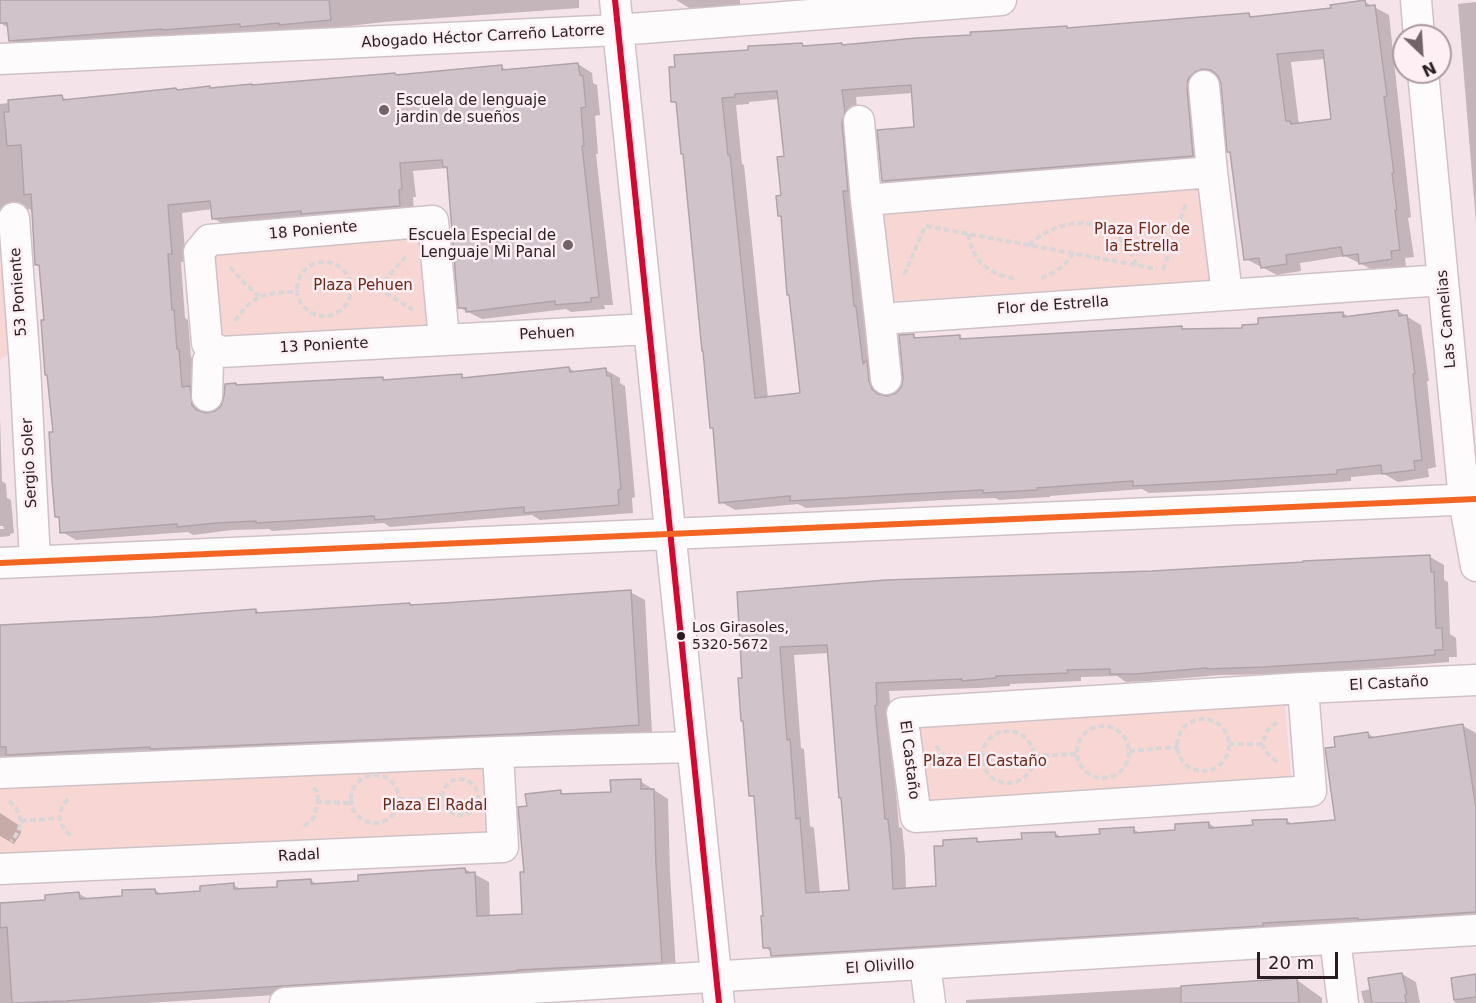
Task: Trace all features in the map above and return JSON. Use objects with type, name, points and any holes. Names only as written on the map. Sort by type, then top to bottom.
[{"type":"street","points":[[615,0],[717,990]]},
{"type":"street","name":"Abogado Héctor Carreño Latorre","points":[[0,59],[618,30],[1001,0]]},
{"type":"street","points":[[1416,0],[1418,24]]},
{"type":"street","name":"Las Camelias","points":[[1424,84],[1443,280],[1476,566]]},
{"type":"street","points":[[1204,86],[1204,173],[1227,294]]},
{"type":"street","points":[[858,121],[886,379]]},
{"type":"street","points":[[866,200],[1204,173]]},
{"type":"street","name":"53 Poniente","points":[[12,366],[8,258],[14,218]]},
{"type":"street","points":[[428,221],[444,339]]},
{"type":"street","name":"18 Poniente","points":[[209,246],[428,221]]},
{"type":"street","points":[[207,396],[208,361],[213,348],[209,246]]},
{"type":"street","name":"Flor de Estrella","points":[[880,319],[1443,280]]},
{"type":"street","name":"Pehuen","points":[[444,339],[649,329]]},
{"type":"street","name":"13 Poniente","points":[[213,348],[444,339]]},
{"type":"street","name":"Sergio Soler","points":[[12,366],[35,561]]},
{"type":"street","points":[[0,563],[1470,500]]},
{"type":"street","name":"El Castaño","points":[[1303,688],[1311,791],[916,817],[903,713],[1303,688],[1476,680]]},
{"type":"street","points":[[2,786],[498,752],[692,747]]},
{"type":"street","name":"Radal","points":[[5,856],[503,846],[498,752]]},
{"type":"street","name":"El Olivillo","points":[[285,1003],[717,990],[926,964],[1476,930]]},
{"type":"street","points":[[1335,939],[1343,1003]]},
{"type":"street","points":[[926,964],[930,1003]]},
{"type":"path","points":[[1163,270],[1204,173]]},
{"type":"path","points":[[378,288],[409,252],[428,221]]},
{"type":"path","points":[[1029,245],[1051,228],[1069,223],[1088,223],[1103,228],[1118,237],[1132,254],[1136,265]]},
{"type":"path","points":[[913,224],[1173,272]]},
{"type":"path","points":[[968,234],[970,244],[982,265],[998,275],[1018,279]]},
{"type":"path","points":[[209,246],[223,254],[232,270],[259,296]]},
{"type":"path","points":[[1036,280],[1056,272],[1073,253]]},
{"type":"path","points":[[326,262],[343,269],[351,288],[348,302],[343,309],[319,316],[304,307],[297,292],[301,274],[316,263],[326,262]]},
{"type":"path","points":[[351,288],[378,288],[421,316],[444,339]]},
{"type":"path","points":[[213,348],[243,309],[259,296],[276,292],[297,292]]},
{"type":"path","points":[[1198,720],[1216,722],[1227,736],[1229,744],[1224,760],[1211,770],[1203,771],[1187,766],[1182,760],[1178,747],[1179,736],[1184,728],[1198,720]]},
{"type":"path","points":[[1108,726],[1123,735],[1129,751],[1128,759],[1119,773],[1103,778],[1088,773],[1078,759],[1078,754],[1079,742],[1084,735],[1091,729],[1108,726]]},
{"type":"path","points":[[1004,731],[1021,734],[1032,747],[1034,756],[1029,772],[1016,781],[1008,783],[999,782],[986,772],[982,758],[988,740],[1004,731]]},
{"type":"path","points":[[1229,744],[1262,744]]},
{"type":"path","points":[[1129,751],[1178,747]]},
{"type":"path","points":[[1034,756],[1078,754]]},
{"type":"path","points":[[912,783],[921,780],[946,759],[982,758]]},
{"type":"path","points":[[374,776],[388,779],[394,784],[399,799],[394,814],[381,822],[373,823],[359,817],[352,803],[355,788],[360,782],[374,776]]},
{"type":"path","points":[[460,778],[471,782],[478,791],[479,797],[474,809],[464,815],[447,810],[441,799],[441,793],[448,782],[460,778]]},
{"type":"path","points":[[2,786],[16,807],[21,821],[20,829],[5,856]]},
{"type":"path","points":[[300,827],[314,819],[318,802],[316,791],[311,786]]},
{"type":"path","points":[[73,794],[60,808],[59,818],[70,836],[80,840]]},
{"type":"path","points":[[399,799],[441,799]]},
{"type":"path","points":[[318,802],[352,803]]},
{"type":"path","points":[[21,821],[59,818]]},
{"type":"green space","name":"Plaza Flor de la Estrella","points":[[1200,187],[1209,282],[889,301],[880,214]]},
{"type":"green space","name":"Plaza Pehuen","points":[[414,232],[422,238],[434,317],[425,331],[229,345],[212,335],[206,259],[215,247]]},
{"type":"green space","points":[[0,265],[7,276],[13,350],[0,360]]},
{"type":"green space","name":"Plaza El Castaño","points":[[1285,705],[1291,777],[929,803],[916,728]]},
{"type":"green space","name":"Plaza El Radal","points":[[487,763],[493,844],[0,862],[0,783]]},
{"type":"building","points":[[0,0],[329,0],[331,20],[279,25],[279,23],[240,27],[240,24],[162,29],[9,41],[7,23],[0,23]]},
{"type":"building","points":[[1365,0],[1366,6],[1375,5],[1387,96],[1384,97],[1394,173],[1392,173],[1400,250],[1391,251],[1392,259],[1359,264],[1358,254],[1343,256],[1341,247],[1286,255],[1287,264],[1261,268],[1259,258],[1244,260],[1230,152],[1227,152],[1221,84],[1218,76],[1211,70],[1202,69],[1188,79],[1193,156],[882,181],[877,130],[914,127],[911,85],[842,90],[845,112],[842,123],[848,191],[843,191],[854,306],[856,306],[863,364],[867,360],[872,389],[878,394],[887,396],[896,393],[902,386],[899,335],[914,334],[914,338],[960,335],[960,339],[1182,326],[1182,329],[1242,328],[1242,325],[1258,324],[1258,318],[1343,312],[1343,317],[1398,310],[1399,316],[1407,315],[1415,374],[1413,374],[1422,460],[1414,461],[1415,470],[1382,474],[1381,465],[1337,470],[1337,474],[1208,482],[1133,486],[1133,481],[983,493],[983,490],[790,501],[790,496],[719,503],[683,154],[681,154],[676,102],[671,102],[669,67],[675,67],[674,55],[748,50],[748,46],[802,43],[803,46],[842,43],[842,45],[971,35],[970,32],[1067,26],[1067,28],[1249,13],[1250,17],[1331,8],[1330,5]],"holes":[[[1323,50],[1331,119],[1291,124],[1290,121],[1286,121],[1277,54]],[[777,91],[784,156],[777,157],[781,195],[776,196],[778,216],[781,216],[787,295],[789,295],[800,393],[755,398],[722,98],[735,97],[735,94]]]},
{"type":"building","points":[[578,63],[580,75],[583,76],[586,107],[581,108],[584,146],[582,146],[599,297],[591,298],[591,302],[555,305],[555,301],[466,312],[466,308],[458,308],[447,167],[443,167],[442,160],[400,163],[402,189],[399,190],[400,206],[301,214],[301,211],[212,219],[210,201],[168,205],[172,254],[168,254],[172,310],[174,310],[182,387],[190,386],[192,405],[197,410],[206,413],[215,411],[221,406],[225,384],[383,377],[383,380],[462,374],[462,378],[569,367],[570,372],[606,368],[607,376],[611,376],[621,489],[618,490],[619,505],[524,513],[524,507],[375,520],[374,516],[177,527],[177,524],[60,533],[59,517],[55,517],[49,432],[53,432],[47,375],[45,375],[41,320],[44,320],[39,265],[35,265],[31,194],[24,195],[21,145],[7,146],[4,112],[9,112],[8,100],[62,95],[63,100],[176,88],[177,90],[210,86],[210,88],[395,73],[396,75],[502,65],[502,70]]},
{"type":"building","points":[[1430,555],[1431,572],[1434,572],[1436,628],[1442,628],[1443,650],[1435,650],[1435,655],[1264,667],[1207,668],[1135,674],[1110,674],[1110,669],[1067,670],[1068,673],[996,676],[996,678],[962,681],[962,679],[876,683],[877,705],[875,706],[885,819],[888,819],[891,847],[893,889],[936,886],[934,846],[943,846],[943,840],[977,838],[977,842],[1022,839],[1021,833],[1055,832],[1056,837],[1100,834],[1099,829],[1134,827],[1134,833],[1175,830],[1175,824],[1209,822],[1209,828],[1253,825],[1252,820],[1287,819],[1287,824],[1335,820],[1325,748],[1335,747],[1334,737],[1368,732],[1369,738],[1463,724],[1476,808],[1476,912],[1358,920],[1358,918],[1263,923],[1263,926],[771,956],[770,948],[763,948],[761,916],[763,916],[754,796],[749,796],[743,721],[741,721],[738,678],[742,678],[737,592],[886,580],[1152,571]],"holes":[[[827,645],[839,798],[841,798],[849,890],[806,893],[800,818],[796,819],[790,739],[787,740],[780,647]]]},
{"type":"building","points":[[631,590],[639,725],[515,734],[150,749],[150,747],[6,755],[6,747],[0,747],[0,625],[256,609],[256,613],[410,603],[410,605]]},
{"type":"building","points":[[641,779],[641,789],[654,789],[662,963],[517,970],[12,1003],[7,927],[0,928],[0,903],[45,900],[45,895],[79,892],[80,899],[122,896],[122,890],[155,889],[156,894],[200,891],[200,886],[234,883],[234,889],[277,887],[277,881],[311,879],[311,884],[358,881],[358,875],[465,868],[466,873],[475,872],[477,916],[522,914],[520,872],[524,872],[518,807],[527,806],[525,794],[561,790],[561,794],[611,792],[610,780]]},
{"type":"building","points":[[1402,973],[1407,994],[1405,995],[1406,1003],[1372,1003],[1368,978]]},
{"type":"building","points":[[1476,974],[1476,997],[1454,1000],[1451,978]]},
{"type":"building","points":[[1297,978],[1299,1003],[1181,1003],[1181,986]]},
{"type":"transit line","points":[[615,0],[719,1003]]},
{"type":"transit line","points":[[0,563],[1476,499]]},
{"type":"place","name":"Escuela de lenguaje jardin de sueños","points":[[384,110]]},
{"type":"place","name":"Escuela Especial de Lenguaje Mi Panal","points":[[568,245]]},
{"type":"place","name":"Los Girasoles, 5320-5672","points":[[681,636]]}]
